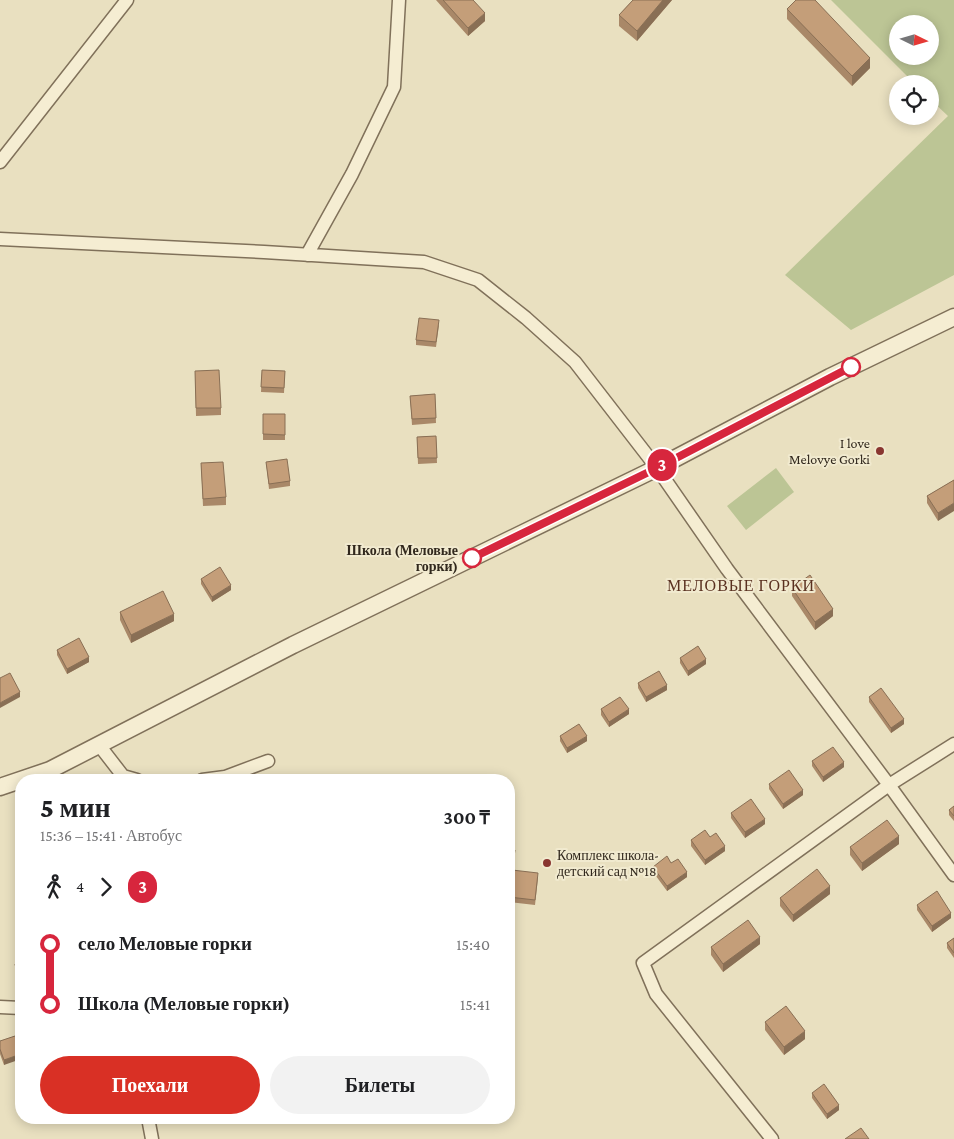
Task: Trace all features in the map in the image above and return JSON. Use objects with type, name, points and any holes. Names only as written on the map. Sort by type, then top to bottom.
[{"type":"street","points":[[0,162],[127,0]]},
{"type":"street","points":[[307,255],[352,174],[394,87],[399,0]]},
{"type":"street","points":[[0,239],[424,262],[478,280],[526,318],[575,362],[657,468],[727,569],[954,875]]},
{"type":"street","points":[[53,774],[99,745],[293,645],[657,468],[830,377],[954,317]]},
{"type":"street","points":[[772,1139],[656,994],[643,962],[889,785],[954,744]]},
{"type":"street","points":[[99,745],[121,774]]},
{"type":"street","points":[[233,774],[268,761]]},
{"type":"street","points":[[0,787],[15,783]]},
{"type":"street","points":[[0,1007],[15,1008]]},
{"type":"street","points":[[149,1124],[152,1139]]},
{"type":"green space","points":[[831,0],[954,0],[954,275],[851,330],[785,275],[948,116],[939,108],[939,75],[906,75],[896,65],[939,65],[939,15],[889,15],[889,58]]},
{"type":"green space","points":[[776,468],[794,492],[746,530],[727,506]]},
{"type":"building","points":[[443,0],[473,0],[485,13],[468,28]]},
{"type":"building","points":[[633,0],[663,0],[637,31],[619,15]]},
{"type":"building","points":[[796,0],[815,0],[870,58],[852,76],[787,9]]},
{"type":"building","points":[[419,318],[439,320],[436,342],[416,340]]},
{"type":"building","points":[[219,370],[221,408],[196,408],[195,371]]},
{"type":"building","points":[[262,370],[285,371],[284,388],[261,387]]},
{"type":"building","points":[[435,394],[436,418],[412,419],[410,396]]},
{"type":"building","points":[[263,414],[285,414],[285,435],[263,434]]},
{"type":"building","points":[[436,436],[437,458],[418,458],[417,437]]},
{"type":"building","points":[[287,459],[290,481],[269,484],[266,462]]},
{"type":"building","points":[[223,462],[226,497],[203,499],[201,463]]},
{"type":"building","points":[[954,480],[954,503],[938,513],[927,496]]},
{"type":"building","points":[[220,567],[231,585],[212,597],[201,579]]},
{"type":"building","points":[[810,575],[833,609],[815,622],[792,588]]},
{"type":"building","points":[[163,591],[174,614],[131,635],[120,612]]},
{"type":"building","points":[[79,638],[89,657],[67,669],[57,650]]},
{"type":"building","points":[[698,646],[706,659],[688,671],[680,658]]},
{"type":"building","points":[[659,671],[667,685],[646,697],[638,683]]},
{"type":"building","points":[[10,673],[20,692],[0,703],[0,678]]},
{"type":"building","points":[[881,688],[904,719],[891,728],[869,697]]},
{"type":"building","points":[[620,697],[629,709],[609,722],[601,709]]},
{"type":"building","points":[[579,724],[587,736],[567,748],[560,736]]},
{"type":"building","points":[[833,747],[844,762],[823,777],[812,761]]},
{"type":"building","points":[[789,770],[803,790],[783,804],[769,784]]},
{"type":"building","points":[[751,799],[765,819],[745,832],[731,813]]},
{"type":"building","points":[[954,806],[954,816],[949,810]]},
{"type":"building","points":[[887,820],[899,836],[862,863],[850,847]]},
{"type":"building","points":[[705,830],[710,837],[716,833],[725,846],[705,860],[691,840]]},
{"type":"building","points":[[667,856],[671,863],[678,859],[687,872],[667,886],[653,867]]},
{"type":"building","points":[[817,869],[830,886],[793,915],[780,898]]},
{"type":"building","points":[[515,870],[538,873],[535,900],[515,898]]},
{"type":"building","points":[[937,891],[951,913],[932,926],[917,905]]},
{"type":"building","points":[[748,920],[760,937],[723,964],[711,947]]},
{"type":"building","points":[[954,938],[954,953],[947,943]]},
{"type":"building","points":[[786,1006],[805,1031],[784,1047],[765,1022]]},
{"type":"building","points":[[15,1036],[15,1056],[4,1060],[0,1049],[0,1041]]},
{"type":"building","points":[[824,1084],[839,1105],[827,1114],[812,1093]]},
{"type":"building","points":[[861,1128],[869,1139],[845,1139]]},
{"type":"bus line","name":"3","points":[[472,558],[657,468],[851,367]]},
{"type":"place","name":"I love Melovye Gorki","points":[[880,451]]},
{"type":"place","name":"Школа (Меловые горки)","points":[[472,558]]},
{"type":"place","name":"Комплекс школа- детский сад №18","points":[[547,863]]},
{"type":"district","name":"МЕЛОВЫЕ ГОРКИ","points":[[741,585]]}]
